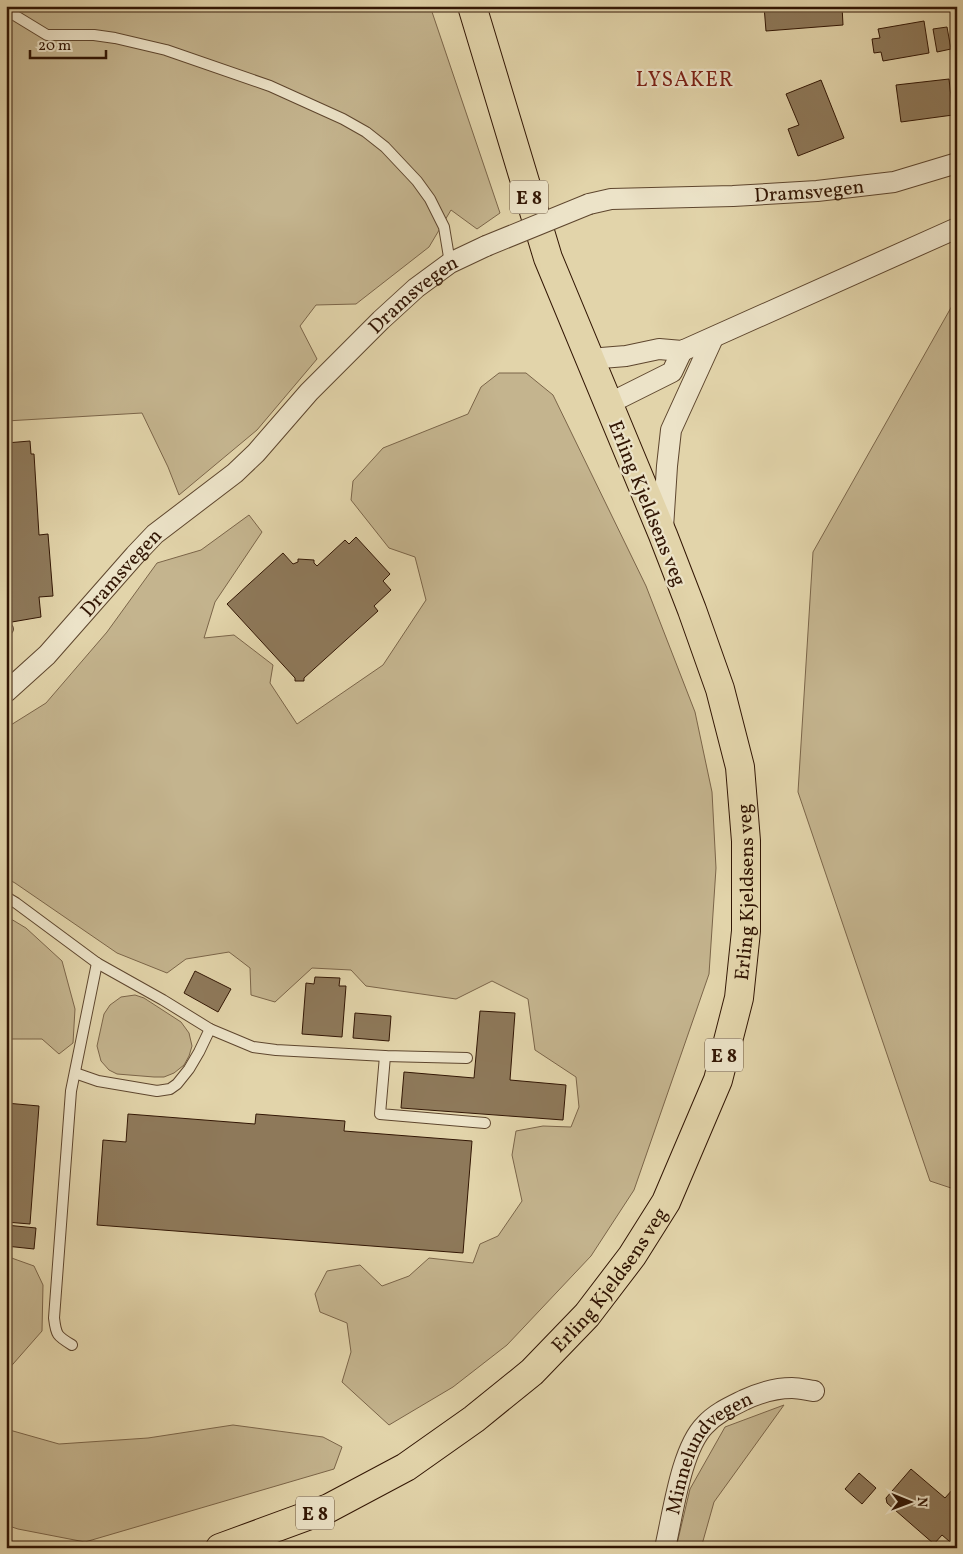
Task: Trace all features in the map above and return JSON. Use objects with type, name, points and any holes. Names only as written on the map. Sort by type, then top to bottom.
[{"type":"highway","name":"Erling Kjeldsens veg","points":[[220,1548],[329,1508],[406,1467],[474,1420],[532,1372],[588,1315],[632,1256],[666,1202],[718,1080],[738,998],[746,931],[746,841],[740,767],[720,689],[663,535],[548,258],[472,6]]},
{"type":"street","name":"Dramsvegen","points":[[6,692],[47,655],[148,541],[235,473],[367,333],[416,288],[450,263],[486,246],[589,204],[611,199],[734,196],[817,191],[894,182],[957,163]]},
{"type":"street","points":[[589,358],[626,356],[660,348],[682,352],[957,228]]},
{"type":"street","points":[[663,535],[671,430],[713,338]]},
{"type":"street","points":[[608,404],[672,372],[682,352]]},
{"type":"street","name":"Minnelundvegen","points":[[665,1548],[684,1463],[695,1438],[704,1426],[714,1416],[729,1407],[762,1392],[792,1388],[814,1391]]},
{"type":"lane","points":[[6,10],[48,35],[94,35],[166,50],[270,86],[344,119],[385,146],[430,199],[444,227],[450,263]]},
{"type":"lane","points":[[6,898],[16,903],[97,963],[210,1029],[253,1047],[385,1056],[467,1058]]},
{"type":"lane","points":[[72,1345],[56,1332],[54,1318],[71,1101],[97,963]]},
{"type":"lane","points":[[75,1073],[98,1081],[157,1091],[170,1089],[177,1084],[189,1069],[200,1052],[210,1029]]},
{"type":"lane","points":[[385,1056],[380,1114],[485,1123]]},
{"type":"shaded area","points":[[6,6],[430,6],[500,213],[477,229],[451,210],[429,247],[356,304],[316,305],[300,326],[317,359],[257,430],[179,495],[142,413],[6,421]]},
{"type":"shaded area","points":[[957,297],[957,1190],[930,1181],[798,792],[813,552]]},
{"type":"shaded area","points":[[499,373],[526,373],[553,395],[646,586],[695,712],[712,792],[716,868],[709,974],[634,1190],[591,1256],[507,1345],[453,1387],[389,1425],[342,1382],[351,1352],[347,1323],[320,1312],[315,1294],[327,1271],[360,1265],[382,1286],[409,1276],[429,1258],[473,1263],[480,1244],[498,1236],[522,1201],[512,1155],[516,1131],[543,1126],[571,1127],[579,1107],[576,1077],[535,1050],[528,999],[492,981],[456,999],[366,986],[351,970],[312,968],[275,1002],[251,995],[250,968],[229,952],[186,959],[167,973],[117,953],[6,878],[6,728],[46,703],[107,632],[157,563],[201,550],[249,515],[262,532],[215,602],[204,638],[234,635],[273,665],[270,683],[297,724],[383,665],[426,600],[415,557],[389,548],[351,500],[353,481],[383,448],[468,414],[481,387]]},
{"type":"shaded area","points":[[6,916],[26,928],[62,961],[75,1009],[73,1043],[59,1054],[42,1039],[6,1039]]},
{"type":"shaded area","points":[[135,995],[144,998],[181,1022],[189,1033],[192,1046],[189,1056],[184,1065],[174,1073],[164,1077],[117,1074],[109,1070],[101,1061],[97,1046],[104,1014],[110,1005],[121,997]]},
{"type":"shaded area","points":[[6,1256],[34,1266],[43,1285],[42,1331],[6,1372]]},
{"type":"shaded area","points":[[784,1405],[714,1502],[701,1548],[676,1548],[690,1489],[725,1427]]},
{"type":"shaded area","points":[[233,1425],[323,1437],[342,1447],[334,1469],[85,1542],[6,1525],[6,1429],[59,1444],[148,1438]]},
{"type":"building","points":[[764,6],[842,6],[843,25],[766,31]]},
{"type":"building","points":[[924,21],[929,53],[883,61],[881,52],[874,53],[872,39],[880,38],[878,29]]},
{"type":"building","points":[[947,27],[951,49],[937,52],[933,29]]},
{"type":"building","points":[[949,79],[953,115],[901,122],[896,85]]},
{"type":"building","points":[[821,80],[844,138],[798,156],[788,129],[799,125],[786,94]]},
{"type":"building","points":[[30,441],[31,454],[34,454],[39,535],[48,534],[53,596],[39,597],[41,617],[6,623],[6,443]]},
{"type":"building","points":[[356,537],[390,574],[383,581],[391,590],[374,606],[378,611],[304,678],[304,681],[295,681],[295,678],[227,604],[283,553],[293,564],[298,562],[298,559],[314,560],[317,566],[345,540],[349,544]]},
{"type":"building","points":[[195,971],[231,989],[218,1012],[184,993]]},
{"type":"building","points":[[315,977],[340,978],[339,986],[346,986],[342,1037],[302,1034],[306,983],[314,984]]},
{"type":"building","points":[[480,1011],[515,1013],[510,1080],[566,1085],[563,1120],[401,1108],[404,1072],[474,1078]]},
{"type":"building","points":[[355,1013],[391,1016],[389,1041],[353,1038]]},
{"type":"building","points":[[6,1103],[39,1106],[30,1224],[6,1222]]},
{"type":"building","points":[[128,1114],[255,1124],[256,1114],[345,1121],[344,1131],[472,1141],[463,1253],[97,1225],[103,1140],[126,1142]]},
{"type":"building","points":[[6,1225],[36,1228],[34,1249],[6,1246]]},
{"type":"building","points":[[911,1469],[945,1498],[953,1489],[957,1492],[957,1548],[942,1535],[934,1544],[887,1503],[886,1498]]},
{"type":"building","points":[[859,1473],[876,1488],[862,1504],[845,1489]]},
{"type":"district","name":"LYSAKER","points":[[685,79]]}]
